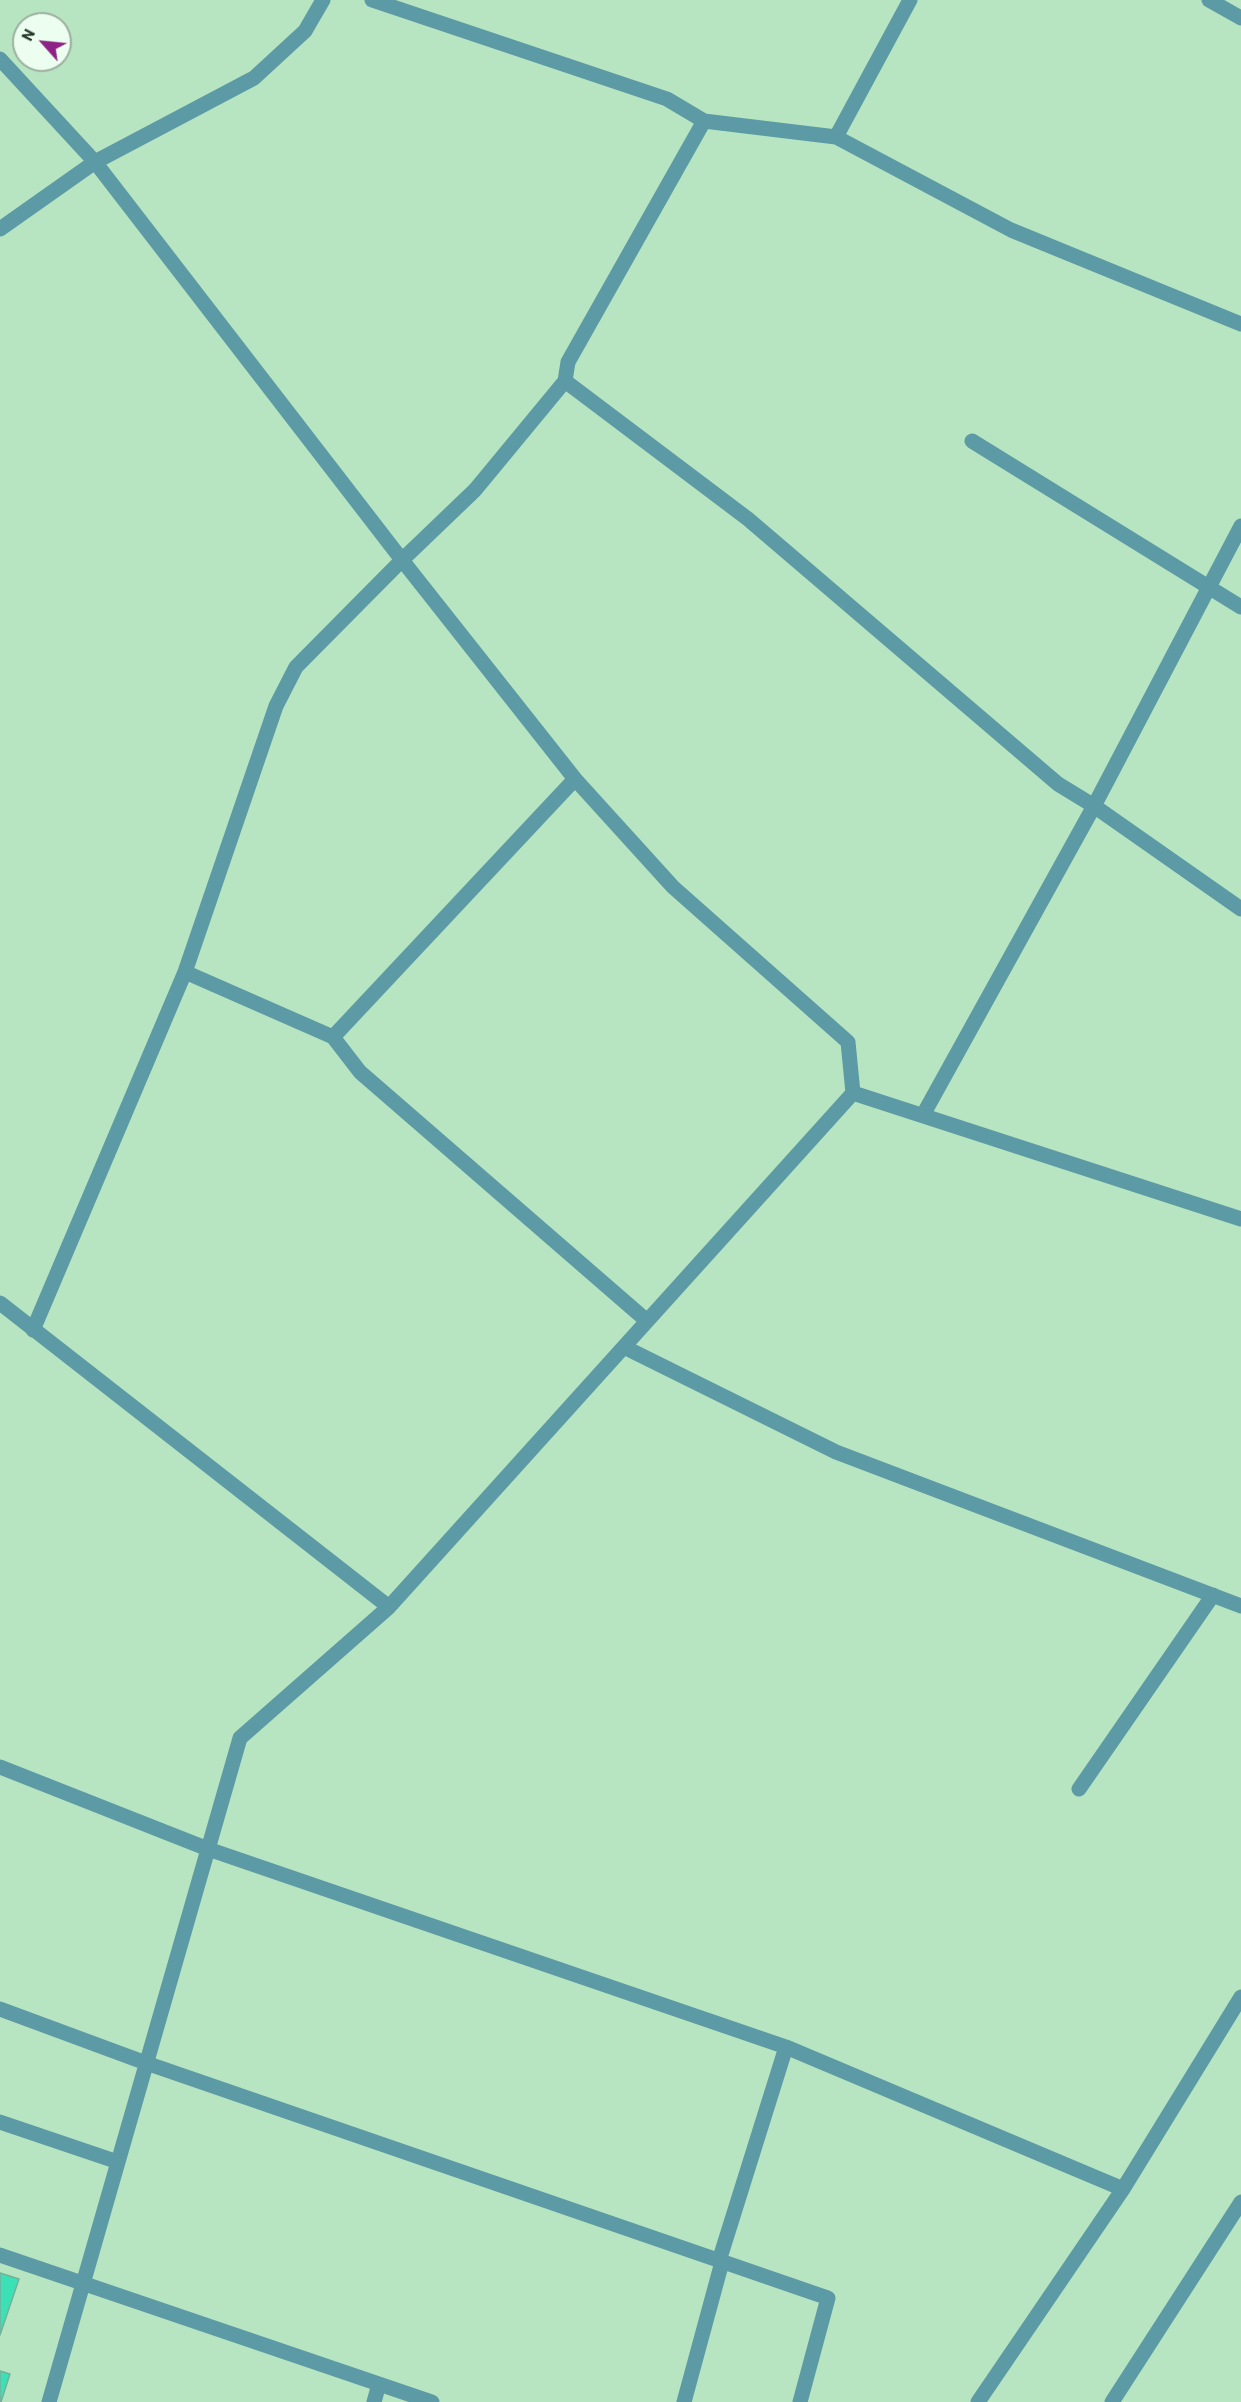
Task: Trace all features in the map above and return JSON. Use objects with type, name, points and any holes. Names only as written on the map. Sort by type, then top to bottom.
[{"type":"street","points":[[0,229],[95,162],[254,78],[305,31],[323,0]]},
{"type":"street","points":[[836,137],[910,0]]},
{"type":"street","points":[[1209,0],[1241,18]]},
{"type":"street","points":[[376,1],[667,99],[704,121],[836,137],[1011,230],[1241,324]]},
{"type":"street","points":[[0,59],[95,162],[402,560],[575,779],[673,887],[848,1042],[853,1093],[389,1607],[240,1738],[49,2402]]},
{"type":"street","points":[[33,1330],[185,972],[276,706],[296,668],[402,560],[475,490],[565,381],[568,362],[704,121]]},
{"type":"street","points":[[565,381],[748,519],[1058,784],[1094,806],[1241,909]]},
{"type":"street","points":[[972,441],[1241,607]]},
{"type":"street","points":[[923,1115],[1094,806],[1241,526]]},
{"type":"street","points":[[333,1037],[575,779]]},
{"type":"street","points":[[185,972],[333,1037],[360,1072],[646,1321]]},
{"type":"street","points":[[853,1093],[1241,1220]]},
{"type":"street","points":[[0,1303],[389,1607]]},
{"type":"street","points":[[624,1347],[836,1452],[1241,1606]]},
{"type":"street","points":[[1079,1789],[1213,1595]]},
{"type":"street","points":[[0,1767],[208,1849],[786,2048],[1123,2188]]},
{"type":"street","points":[[978,2402],[1123,2188],[1241,1997]]},
{"type":"street","points":[[0,2009],[146,2063],[828,2298],[800,2402]]},
{"type":"street","points":[[684,2402],[722,2262],[719,2260],[786,2048]]},
{"type":"street","points":[[0,2122],[118,2162]]},
{"type":"street","points":[[1112,2402],[1241,2202]]},
{"type":"street","points":[[0,2255],[432,2402]]},
{"type":"street","points":[[374,2402],[379,2384]]},
{"type":"building","points":[[0,2273],[19,2279],[0,2335]]},
{"type":"building","points":[[0,2371],[10,2374],[1,2402],[0,2402]]}]
